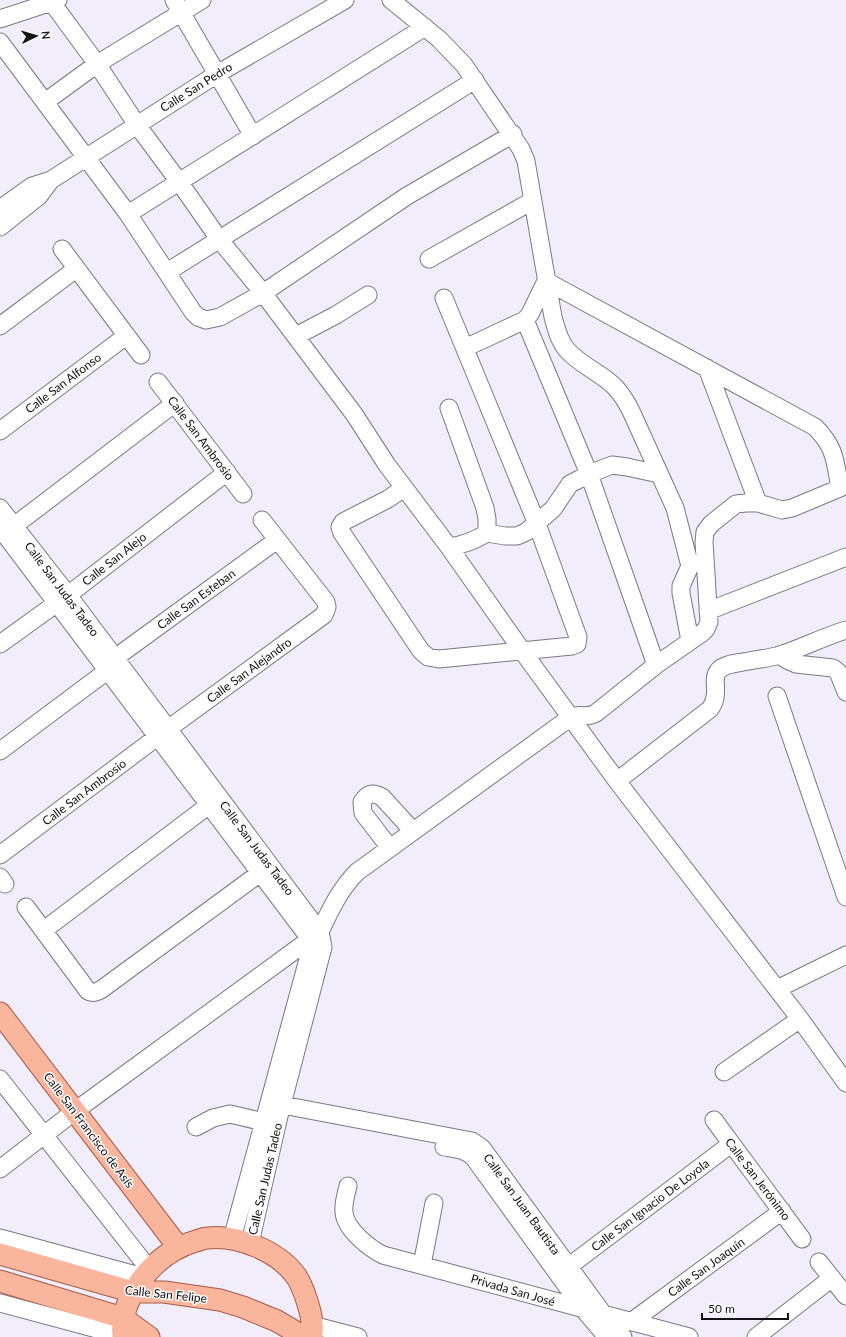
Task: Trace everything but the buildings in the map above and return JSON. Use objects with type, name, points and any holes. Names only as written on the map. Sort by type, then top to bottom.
[{"type":"main road","name":"Calle San Francisco de Asís","points":[[0,1013],[70,1115],[173,1251]]},
{"type":"main road","name":"Calle San Francisco de Asís","points":[[0,1034],[70,1115]]},
{"type":"main road","points":[[123,1330],[142,1279],[173,1251],[207,1238],[241,1241],[277,1257],[297,1276],[308,1303],[309,1333]]},
{"type":"main road","name":"Calle San Felipe","points":[[0,1254],[142,1279],[164,1292],[220,1300],[243,1307],[309,1333]]},
{"type":"main road","points":[[0,1281],[123,1330],[149,1337]]},
{"type":"street","points":[[45,102],[178,6],[202,0]]},
{"type":"street","name":"Calle San Pedro","points":[[0,209],[32,186],[51,180],[217,74],[345,0]]},
{"type":"street","points":[[391,0],[425,26],[464,65],[522,149],[526,161],[553,317],[561,341],[568,351],[579,361],[620,393],[631,411],[675,508],[690,566],[681,586],[690,641]]},
{"type":"street","points":[[0,19],[53,1],[137,125],[219,239],[263,293],[354,414],[404,488],[449,547],[617,781],[800,1019],[846,1083]]},
{"type":"street","points":[[178,6],[253,136]]},
{"type":"street","points":[[128,214],[180,183],[425,26]]},
{"type":"street","points":[[0,42],[128,214],[193,312],[198,317],[206,320],[220,317],[263,293],[407,196],[513,134]]},
{"type":"street","points":[[167,272],[475,80]]},
{"type":"street","name":"Calle San Pedro","points":[[0,227],[39,196],[51,180]]},
{"type":"street","points":[[429,259],[532,200]]},
{"type":"street","points":[[62,249],[141,355]]},
{"type":"street","points":[[0,326],[76,269]]},
{"type":"street","points":[[465,348],[525,320],[530,314],[546,281]]},
{"type":"street","points":[[0,1169],[70,1115],[315,935],[347,883],[357,872],[571,717],[576,715],[586,717],[593,715],[656,665],[706,629],[709,622],[704,542],[705,532],[711,524],[736,504],[758,503],[774,509],[782,510],[792,508],[840,488],[831,447],[823,435],[815,427],[546,281]]},
{"type":"street","points":[[296,336],[336,315],[368,295]]},
{"type":"street","points":[[404,488],[342,522],[340,527],[342,533],[421,650],[428,657],[439,659],[523,652],[572,646],[577,644],[578,640],[537,524],[444,298]]},
{"type":"street","points":[[525,320],[589,474],[656,665]]},
{"type":"street","name":"Calle San Alfonso","points":[[0,430],[126,336]]},
{"type":"street","points":[[707,368],[758,503]]},
{"type":"street","name":"Calle San Ambrosio","points":[[158,382],[243,494]]},
{"type":"street","points":[[4,530],[175,403]]},
{"type":"street","points":[[449,408],[485,508],[487,533]]},
{"type":"street","points":[[449,547],[477,540],[487,533],[517,536],[526,532],[553,509],[570,484],[589,474],[612,465],[659,474]]},
{"type":"street","name":"Calle San Alejo","points":[[0,644],[62,599],[227,472]]},
{"type":"street","name":"Calle San Judas Tadeo","points":[[0,508],[4,530],[62,599],[323,947],[273,1112],[241,1241]]},
{"type":"street","points":[[262,520],[277,540]]},
{"type":"street","name":"Calle San Alejandro","points":[[162,733],[322,617],[327,607],[326,602],[277,540]]},
{"type":"street","name":"Calle San Esteban","points":[[111,664],[277,540]]},
{"type":"street","points":[[708,611],[846,557]]},
{"type":"street","points":[[617,781],[710,709],[716,701],[715,677],[717,672],[724,666],[780,655],[846,630]]},
{"type":"street","points":[[780,655],[796,664],[833,668],[838,672],[846,692]]},
{"type":"street","points":[[0,752],[111,664]]},
{"type":"street","points":[[778,696],[846,897]]},
{"type":"street","name":"Calle San Ambrosio","points":[[0,855],[162,733]]},
{"type":"street","name":"Calle San Judas Tadeo","points":[[162,733],[209,805],[260,874],[315,935]]},
{"type":"street","points":[[390,848],[362,813],[362,802],[366,796],[375,794],[382,797],[413,831]]},
{"type":"street","points":[[44,930],[209,805]]},
{"type":"street","points":[[26,907],[88,991],[92,993],[97,992],[260,874]]},
{"type":"street","points":[[777,989],[846,955]]},
{"type":"street","points":[[724,1072],[800,1019]]},
{"type":"street","points":[[0,1079],[44,1135],[142,1279]]},
{"type":"street","points":[[196,1127],[213,1118],[230,1114],[273,1112]]},
{"type":"street","name":"Calle San Juan Bautista","points":[[273,1112],[472,1141],[478,1144],[604,1315],[623,1337]]},
{"type":"street","name":"Calle San Juan Bautista","points":[[273,1112],[463,1150],[469,1153],[584,1310],[607,1337]]},
{"type":"street","name":"Calle San Jerónimo","points":[[714,1120],[802,1239]]},
{"type":"street","name":"Calle San Ignacio De Loyola","points":[[568,1267],[731,1144]]},
{"type":"street","name":"Privada San José","points":[[348,1186],[344,1203],[346,1220],[364,1242],[372,1249],[384,1255],[689,1337]]},
{"type":"street","points":[[422,1265],[434,1203]]},
{"type":"street","name":"Calle San Joaquín","points":[[631,1322],[782,1211]]},
{"type":"street","points":[[0,1238],[142,1279]]},
{"type":"street","points":[[819,1262],[846,1296]]},
{"type":"street","points":[[756,1337],[832,1278]]},
{"type":"street","points":[[0,1302],[123,1330]]},
{"type":"street","name":"Calle San Felipe","points":[[309,1333],[358,1337]]}]
